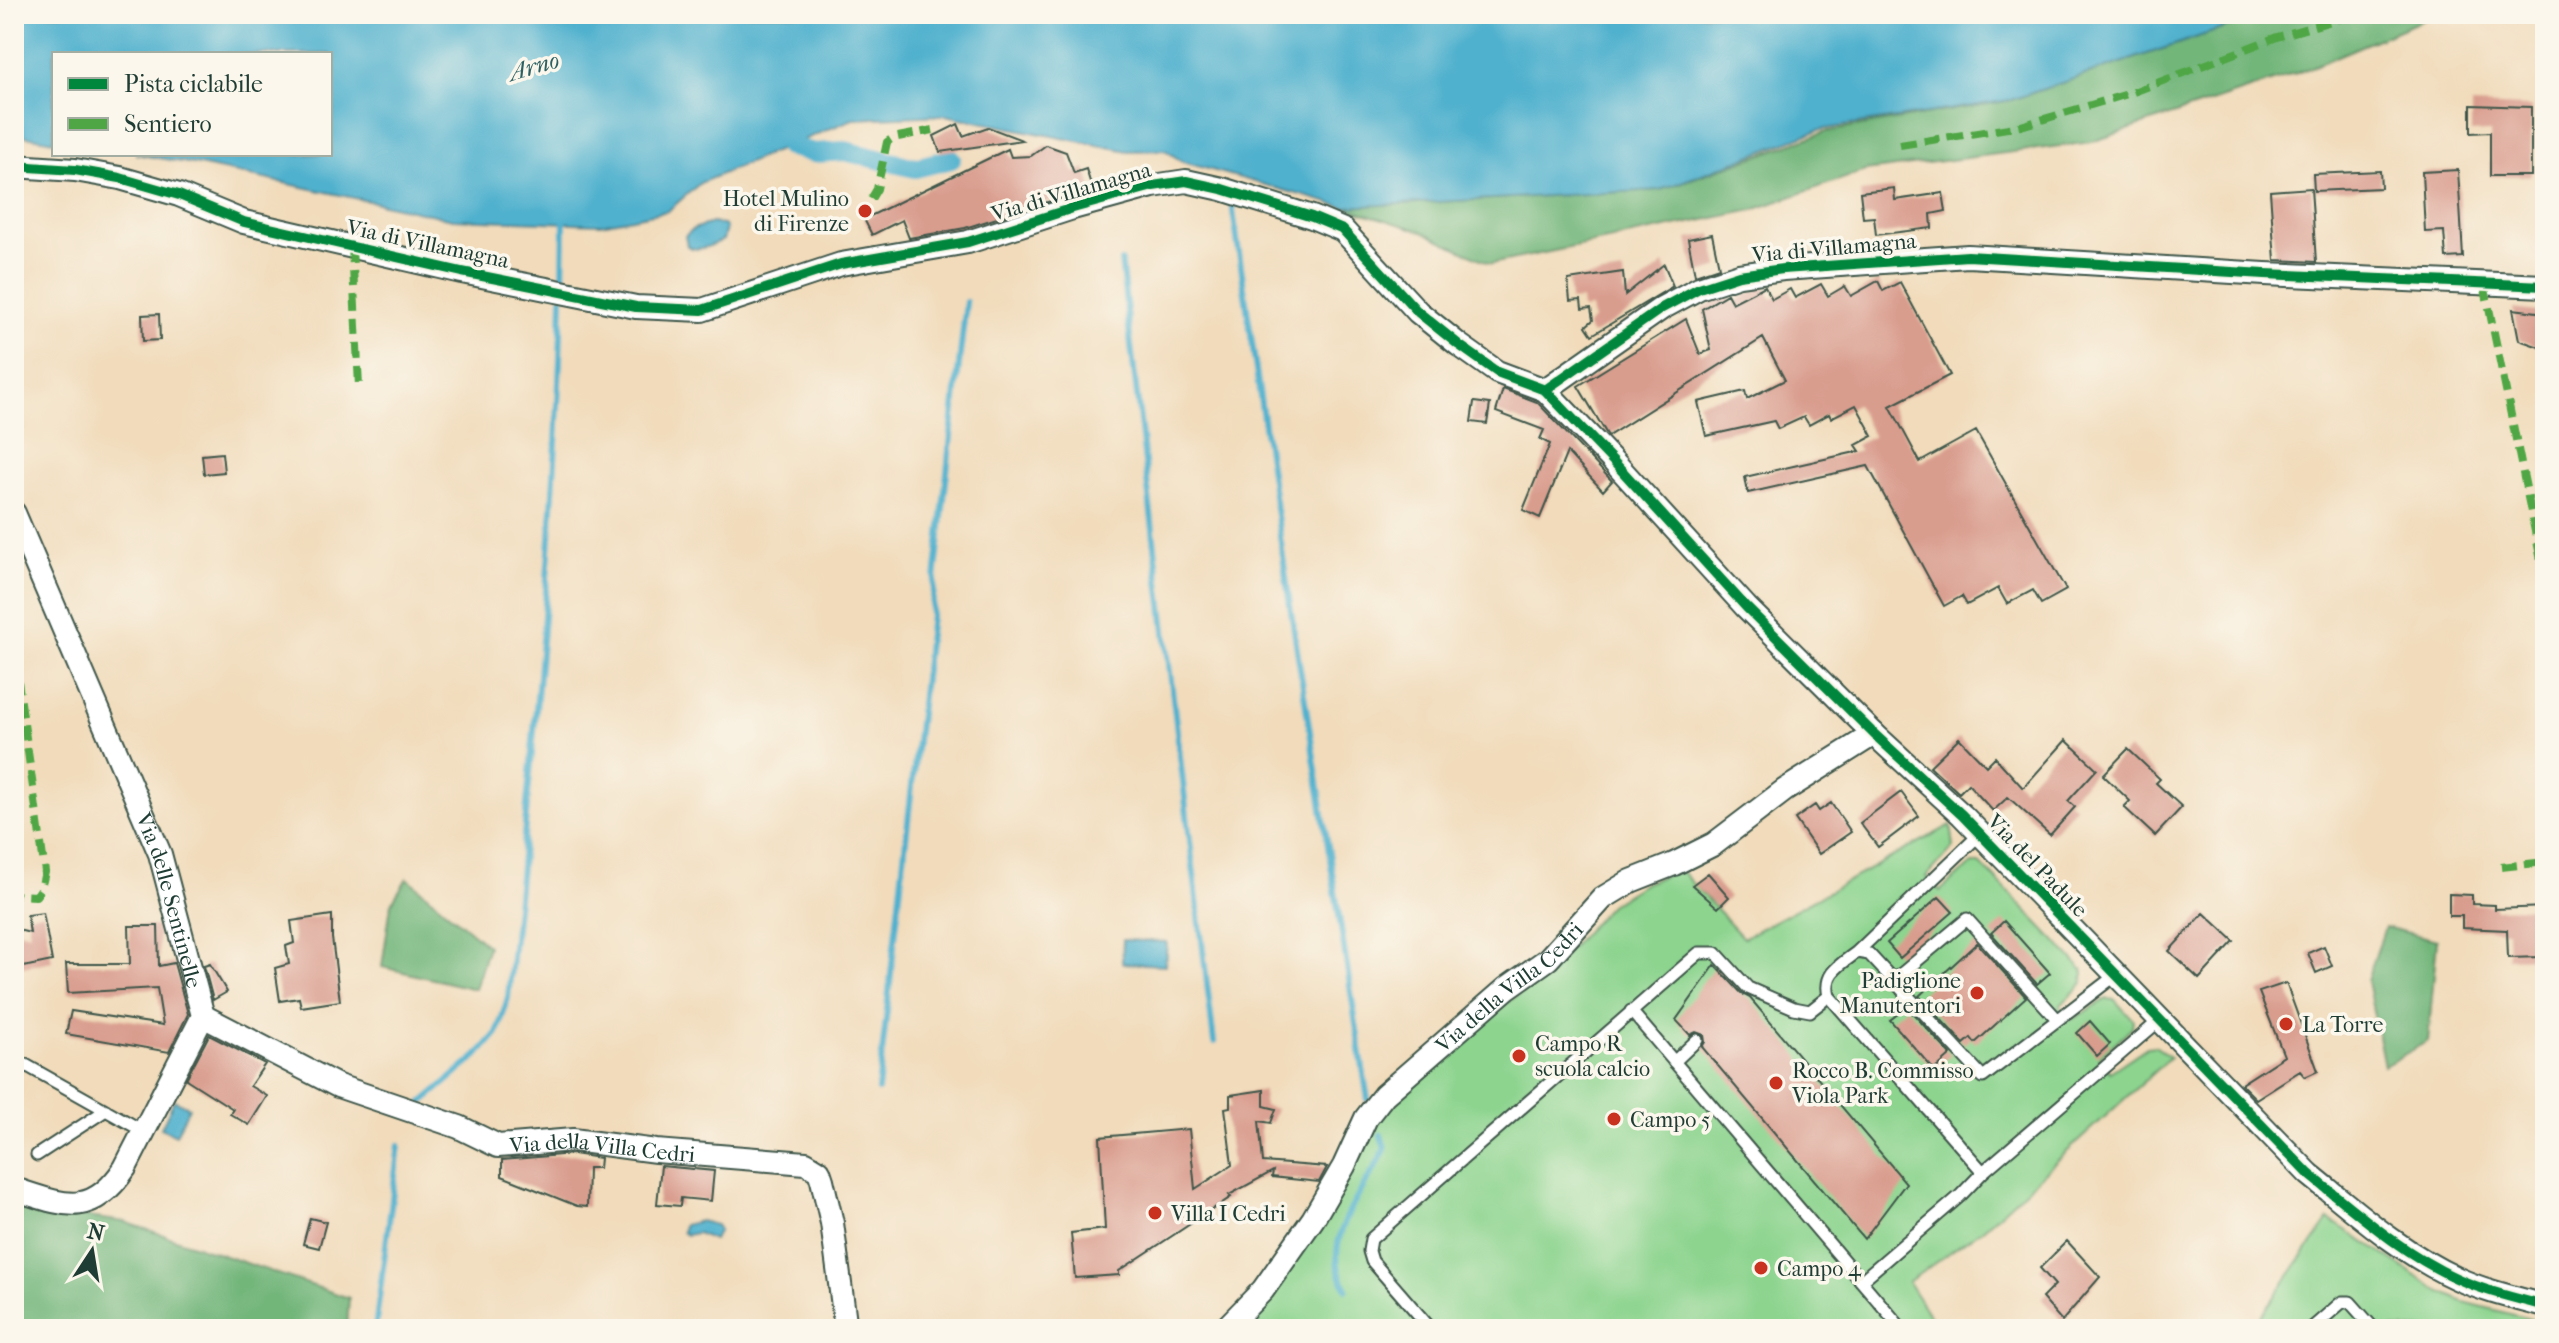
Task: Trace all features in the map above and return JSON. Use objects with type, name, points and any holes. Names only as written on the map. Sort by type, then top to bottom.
[{"type":"street","name":"Via di Villamagna","points":[[14,166],[75,170],[120,178],[179,195],[244,222],[448,269],[636,307],[702,310],[841,264],[968,242],[1073,208],[1153,186],[1186,181],[1312,217],[1343,230],[1418,312],[1459,345],[1497,372],[1545,390],[1662,308],[1699,288],[1739,275],[1783,269],[1968,256],[2265,274],[2545,286]]},
{"type":"street","name":"Via del Padule","points":[[1545,390],[1746,607],[1980,834],[2309,1174],[2372,1226],[2418,1258],[2459,1280],[2545,1306]]},
{"type":"street","name":"Via delle Sentinelle","points":[[14,513],[160,854],[203,1016],[112,1186],[99,1197],[64,1205],[14,1189]]},
{"type":"street","name":"Via della Villa Cedri","points":[[1225,1329],[1263,1290],[1313,1219],[1344,1166],[1366,1118],[1384,1095],[1507,988],[1548,959],[1603,898],[1631,881],[1714,844],[1785,790],[1874,734]]},
{"type":"street","name":"Via della Villa Cedri","points":[[203,1016],[338,1086],[459,1127],[498,1146],[573,1140],[656,1151],[806,1163],[819,1171],[822,1180],[832,1223],[846,1329]]},
{"type":"lane","points":[[1980,834],[1857,952],[1829,974],[1827,986],[1829,996],[1983,1172]]},
{"type":"lane","points":[[1894,980],[1967,919],[2057,1019]]},
{"type":"lane","points":[[1857,952],[1869,954],[1983,1077],[2116,975]]},
{"type":"lane","points":[[1431,1329],[1372,1261],[1369,1251],[1371,1239],[1699,953],[1716,953],[1748,988],[1794,1008],[1810,1011],[1829,996]]},
{"type":"lane","points":[[1631,1011],[1902,1329]]},
{"type":"lane","points":[[1861,1281],[2160,1020]]},
{"type":"lane","points":[[1674,1062],[1697,1040]]},
{"type":"lane","points":[[14,1063],[15,1059],[143,1131]]},
{"type":"lane","points":[[37,1155],[106,1110]]},
{"type":"lane","points":[[2311,1329],[2342,1302],[2350,1302],[2374,1329]]},
{"type":"green space","points":[[2266,14],[2437,14],[2297,73],[2092,142],[1865,171],[1753,210],[1491,264],[1421,231],[1344,207],[1660,190],[1825,132],[2011,100]]},
{"type":"green space","name":"Rocco B. Commisso Viola Park","points":[[1951,825],[1954,847],[1926,877],[1940,891],[1972,864],[1980,864],[1991,874],[2084,971],[2083,983],[2060,1006],[2071,1020],[2107,999],[2115,1000],[2133,1020],[2132,1027],[2099,1058],[2110,1072],[2147,1047],[2155,1046],[2170,1057],[1984,1228],[1908,1282],[1938,1329],[1231,1329],[1398,1095],[1504,1005],[1546,974],[1610,905],[1645,883],[1680,870],[1743,938]]},
{"type":"green space","points":[[407,878],[488,946],[475,989],[382,967],[391,904]]},
{"type":"green space","points":[[2385,927],[2437,940],[2428,1041],[2384,1066],[2367,981]]},
{"type":"green space","points":[[14,1207],[125,1222],[349,1298],[347,1329],[14,1329]]},
{"type":"green space","points":[[2329,1219],[2441,1292],[2464,1302],[2545,1323],[2545,1329],[2252,1329]]},
{"type":"water","name":"Arno","points":[[14,14],[2266,14],[2011,100],[1819,130],[1660,190],[1344,207],[1183,162],[1165,150],[1128,151],[945,115],[853,119],[700,183],[668,211],[601,224],[453,219],[147,156],[332,156],[332,52],[52,52],[52,141],[14,134]]},
{"type":"water","points":[[712,223],[726,228],[723,240],[700,248],[687,246],[685,236],[693,229]]},
{"type":"water","points":[[1123,940],[1167,942],[1165,965],[1122,963]]},
{"type":"water","points":[[174,1100],[189,1107],[176,1135],[161,1128]]},
{"type":"water","points":[[700,1221],[716,1225],[719,1230],[713,1240],[697,1233],[686,1235],[682,1232],[683,1225]]},
{"type":"building","points":[[2471,105],[2531,107],[2531,176],[2490,176],[2490,132],[2471,133]]},
{"type":"building","points":[[958,124],[963,136],[988,127],[1022,140],[940,152],[934,136]]},
{"type":"building","points":[[1046,145],[1066,152],[1074,173],[1086,169],[1092,188],[965,228],[909,238],[902,220],[872,235],[864,219],[1008,149],[1011,157],[1031,156]]},
{"type":"building","points":[[2458,170],[2463,257],[2446,258],[2444,231],[2425,232],[2422,172]]},
{"type":"building","points":[[2380,171],[2381,188],[2314,191],[2313,174]]},
{"type":"building","points":[[1894,188],[1895,200],[1943,193],[1946,211],[1931,214],[1932,228],[1876,235],[1874,217],[1863,218],[1860,192]]},
{"type":"building","points":[[2311,188],[2316,262],[2275,260],[2270,191]]},
{"type":"building","points":[[1712,234],[1719,267],[1695,275],[1688,239]]},
{"type":"building","points":[[1664,264],[1673,286],[1592,335],[1586,326],[1593,320],[1591,308],[1582,309],[1581,300],[1570,301],[1568,280],[1623,272],[1625,295]]},
{"type":"building","points":[[1878,281],[1883,291],[1900,282],[1950,375],[1890,406],[1920,462],[1976,431],[2066,590],[2041,604],[2033,590],[2007,604],[1998,588],[1967,605],[1962,596],[1944,606],[1868,466],[1748,493],[1745,477],[1860,451],[1856,445],[1873,436],[1856,405],[1809,425],[1804,417],[1778,429],[1774,421],[1706,436],[1698,402],[1745,391],[1747,399],[1785,380],[1763,338],[1608,436],[1578,386],[1686,319],[1700,354],[1711,350],[1702,309],[1727,294],[1732,303],[1765,286],[1772,299],[1790,289],[1795,298],[1821,284],[1828,296],[1845,286],[1851,296]]},
{"type":"building","points":[[2513,309],[2545,313],[2545,349],[2519,340]]},
{"type":"building","points":[[159,314],[160,340],[143,341],[142,315]]},
{"type":"building","points":[[1503,389],[1537,402],[1612,481],[1603,491],[1567,452],[1540,518],[1523,510],[1550,444],[1540,439],[1544,430],[1496,412]]},
{"type":"building","points":[[1474,402],[1490,404],[1487,424],[1471,422]]},
{"type":"building","points":[[222,453],[224,472],[204,474],[202,455]]},
{"type":"building","points":[[1959,738],[1986,766],[1995,757],[2023,788],[2066,740],[2097,769],[2068,801],[2075,807],[2050,835],[2008,797],[1993,811],[1968,784],[1959,793],[1930,766]]},
{"type":"building","points":[[2128,749],[2160,779],[2156,783],[2182,807],[2155,836],[2124,807],[2130,801],[2103,775]]},
{"type":"building","points":[[1901,792],[1919,816],[1878,847],[1860,823]]},
{"type":"building","points":[[1831,803],[1851,832],[1819,854],[1795,819],[1815,805],[1819,811]]},
{"type":"building","points":[[1708,873],[1729,897],[1718,908],[1692,885]]},
{"type":"building","points":[[2449,894],[2472,895],[2472,904],[2495,905],[2495,909],[2545,907],[2545,946],[2540,946],[2541,957],[2508,958],[2507,930],[2462,928],[2462,916],[2449,916]]},
{"type":"building","points":[[1939,897],[1953,912],[1900,958],[1887,943]]},
{"type":"building","points":[[43,913],[52,961],[14,969],[14,929],[30,933],[27,915]]},
{"type":"building","points":[[2204,913],[2234,941],[2199,979],[2169,951]]},
{"type":"building","points":[[332,915],[340,1001],[301,1007],[299,998],[280,1001],[275,968],[289,964],[286,946],[294,943],[291,921]]},
{"type":"building","points":[[2004,921],[2050,973],[2037,984],[1991,933]]},
{"type":"building","points":[[129,926],[158,926],[159,966],[174,963],[188,1014],[169,1052],[66,1034],[71,1011],[163,1025],[157,988],[68,993],[66,964],[130,964]]},
{"type":"building","name":"Padiglione Manutentori","points":[[1977,943],[2026,997],[1975,1043],[1971,1038],[1964,1044],[1919,996]]},
{"type":"building","points":[[2324,946],[2332,966],[2316,973],[2308,953]]},
{"type":"building","points":[[210,964],[227,992],[213,1000],[204,966]]},
{"type":"building","points":[[1715,965],[1742,994],[1750,998],[1906,1183],[1864,1239],[1702,1047],[1704,1035],[1696,1032],[1690,1035],[1676,1020]]},
{"type":"building","name":"La Torre","points":[[2286,983],[2318,1071],[2305,1077],[2300,1071],[2256,1099],[2241,1084],[2284,1056],[2259,992]]},
{"type":"building","points":[[1907,1007],[1951,1055],[1934,1070],[1890,1020]]},
{"type":"building","points":[[2090,1021],[2110,1044],[2097,1056],[2077,1033]]},
{"type":"building","points":[[209,1035],[265,1064],[250,1086],[267,1096],[249,1125],[230,1114],[233,1109],[186,1079]]},
{"type":"building","name":"Villa I Cedri","points":[[1264,1090],[1264,1106],[1276,1109],[1271,1123],[1259,1121],[1263,1162],[1327,1167],[1319,1182],[1272,1177],[1273,1171],[1229,1195],[1231,1197],[1119,1271],[1119,1275],[1075,1278],[1071,1233],[1105,1229],[1100,1137],[1189,1129],[1195,1189],[1232,1165],[1225,1108],[1230,1107],[1230,1095]]},
{"type":"building","points":[[573,1154],[600,1158],[599,1168],[588,1168],[587,1207],[577,1206],[502,1176],[502,1160]]},
{"type":"building","points":[[661,1166],[714,1171],[711,1201],[681,1198],[680,1206],[657,1204]]},
{"type":"building","points":[[310,1218],[326,1222],[319,1248],[303,1244]]},
{"type":"building","points":[[2067,1241],[2100,1277],[2062,1321],[2042,1298],[2055,1285],[2040,1268]]},
{"type":"waterway","points":[[788,146],[814,153],[845,151],[915,168],[951,159]]},
{"type":"waterway","points":[[1232,204],[1290,605],[1368,1100]]},
{"type":"waterway","points":[[563,287],[564,218]]},
{"type":"waterway","points":[[1121,261],[1214,1042]]},
{"type":"waterway","points":[[423,1102],[477,1056],[497,1033],[508,998],[548,561],[562,298]]},
{"type":"waterway","points":[[878,1090],[966,302]]},
{"type":"waterway","points":[[1347,1289],[1339,1271],[1337,1253],[1340,1235],[1385,1149],[1381,1135]]},
{"type":"waterway","points":[[375,1329],[399,1145]]},
{"type":"marked path","points":[[1900,145],[2021,126],[2131,93],[2277,37],[2355,14]]},
{"type":"marked path","points":[[871,199],[877,189],[887,142],[933,130]]},
{"type":"marked path","points":[[352,247],[359,386]]},
{"type":"marked path","points":[[2484,284],[2545,580]]},
{"type":"marked path","points":[[14,653],[45,872],[36,896],[14,895]]},
{"type":"marked path","points":[[2501,867],[2545,862]]},
{"type":"cycle path","points":[[14,166],[75,170],[120,178],[179,195],[244,222],[462,272],[636,307],[702,310],[841,264],[968,242],[1073,208],[1153,186],[1186,181],[1312,217],[1343,230],[1418,312],[1459,345],[1497,372],[1545,390],[1746,607],[1874,734],[1962,815],[2309,1174],[2379,1230],[2436,1268],[2478,1287],[2545,1306]]},
{"type":"cycle path","points":[[1545,390],[1662,308],[1699,288],[1739,275],[1783,269],[1968,256],[2265,274],[2545,286]]},
{"type":"place","name":"Hotel Mulino di Firenze","points":[[865,211]]},
{"type":"place","name":"Padiglione Manutentori","points":[[1977,993]]},
{"type":"place","name":"La Torre","points":[[2286,1024]]},
{"type":"place","name":"Campo R scuola calcio","points":[[1519,1056]]},
{"type":"place","name":"Rocco B. Commisso Viola Park","points":[[1776,1083]]},
{"type":"place","name":"Campo 5","points":[[1614,1119]]},
{"type":"place","name":"Villa I Cedri","points":[[1155,1213]]},
{"type":"place","name":"Campo 4","points":[[1761,1268]]}]
